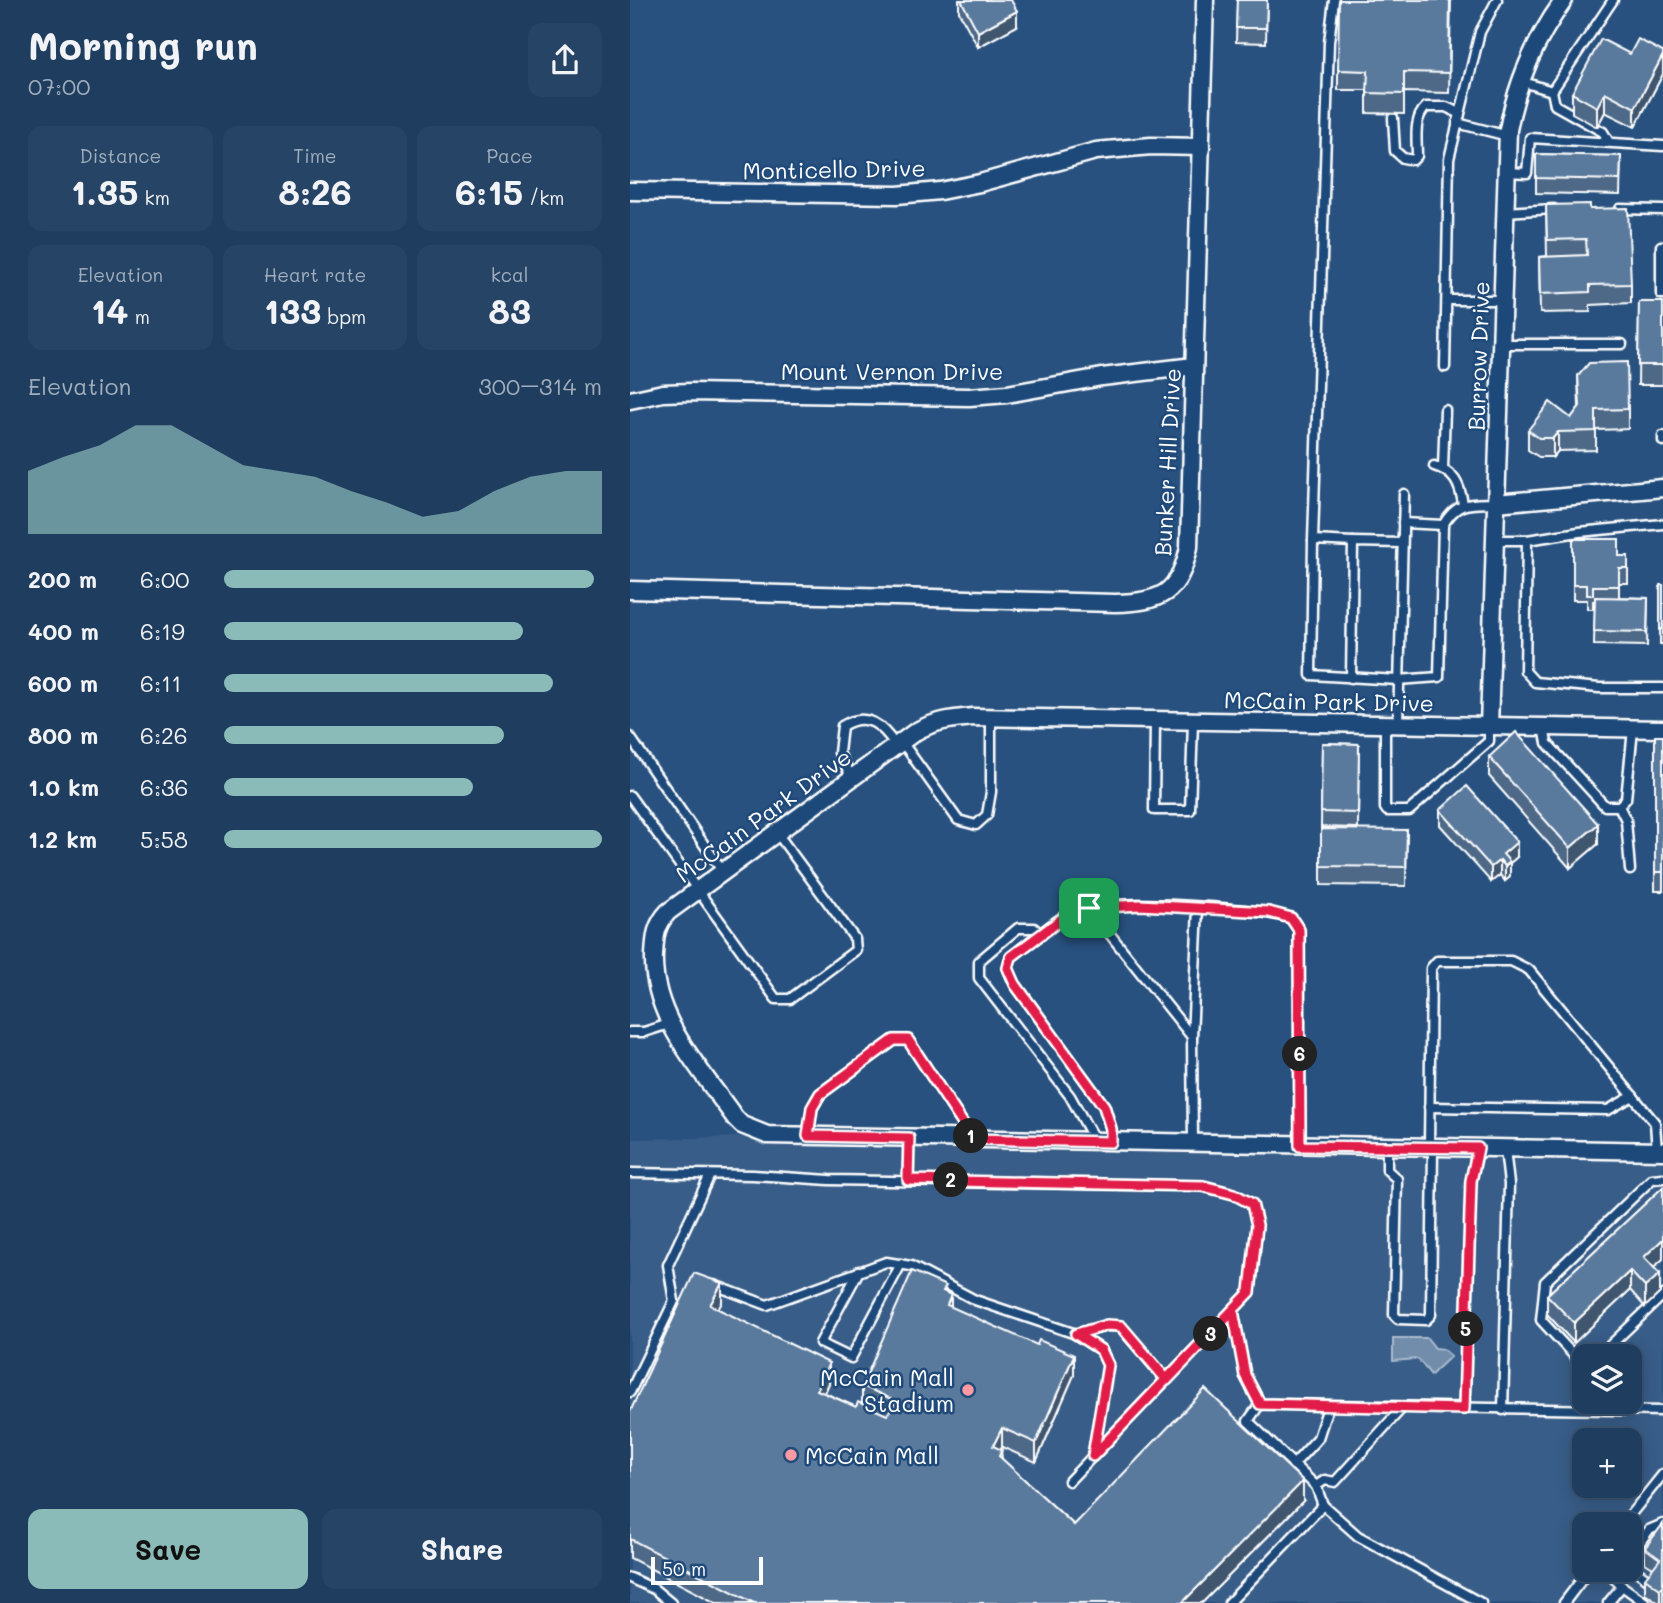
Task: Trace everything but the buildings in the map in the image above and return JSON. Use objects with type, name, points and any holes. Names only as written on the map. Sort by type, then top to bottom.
[{"type":"street","name":"Bunker Hill Drive","points":[[630,590],[1115,603],[1141,602],[1155,598],[1178,581],[1189,547],[1205,0]]},
{"type":"street","name":"Burrow Drive","points":[[1489,727],[1508,136],[1520,80],[1536,42],[1564,0]]},
{"type":"street","name":"Monticello Drive","points":[[630,191],[897,195],[940,191],[980,183],[1096,151],[1135,147],[1200,147]]},
{"type":"street","name":"Mount Vernon Drive","points":[[630,400],[663,393],[691,392],[969,397],[1007,394],[1102,377],[1194,366]]},
{"type":"street","points":[[1496,503],[1663,488]]},
{"type":"street","name":"McCain Park Drive","points":[[1660,1151],[767,1135],[742,1125],[670,1024],[655,984],[655,938],[657,928],[668,912],[899,744],[932,723],[973,716],[1663,729]]},
{"type":"lane","points":[[1334,0],[1329,42],[1311,675],[1398,680],[1439,677],[1443,525],[1451,511],[1463,504],[1496,503]]},
{"type":"lane","points":[[1446,367],[1449,159],[1479,32],[1497,0]]},
{"type":"lane","points":[[1609,142],[1603,132],[1555,104],[1552,91],[1613,0]]},
{"type":"lane","points":[[1520,80],[1552,91]]},
{"type":"lane","points":[[1393,118],[1395,151],[1403,158],[1413,160],[1417,156],[1419,113],[1426,107],[1446,107],[1459,113]]},
{"type":"lane","points":[[1457,123],[1508,136]]},
{"type":"lane","points":[[1506,172],[1527,173],[1530,138],[1662,144]]},
{"type":"lane","points":[[1505,212],[1563,209]]},
{"type":"lane","points":[[1610,209],[1663,210]]},
{"type":"lane","points":[[1663,246],[1663,294]]},
{"type":"lane","points":[[1447,300],[1502,300]]},
{"type":"lane","points":[[1501,344],[1622,344]]},
{"type":"lane","points":[[1445,410],[1438,467],[1455,478],[1461,489],[1463,504]]},
{"type":"lane","points":[[1404,494],[1398,680],[1391,725],[1385,808],[1387,811],[1409,811],[1489,741],[1489,727]]},
{"type":"lane","points":[[1403,523],[1443,525]]},
{"type":"lane","points":[[1495,540],[1527,540],[1663,524]]},
{"type":"lane","points":[[1313,540],[1402,543]]},
{"type":"lane","points":[[1527,540],[1525,671],[1535,682],[1599,688],[1663,688]]},
{"type":"lane","points":[[1351,678],[1353,542]]},
{"type":"lane","points":[[852,778],[839,753],[842,726],[853,720],[871,721],[899,744],[958,820],[976,825],[987,815],[991,792],[991,717]]},
{"type":"lane","points":[[1155,721],[1154,810],[1190,810],[1193,722]]},
{"type":"lane","points":[[1544,727],[1547,743],[1605,806],[1619,806],[1626,799],[1633,729]]},
{"type":"lane","points":[[630,737],[723,872]]},
{"type":"lane","points":[[630,796],[776,999],[790,999],[856,950],[855,939],[777,833]]},
{"type":"lane","points":[[1619,806],[1626,820],[1630,870]]},
{"type":"lane","points":[[1041,935],[1034,928],[1018,928],[979,961],[979,978],[1103,1142],[1111,1129],[1104,1106],[1015,984],[1008,968],[1011,957],[1041,935],[1071,912],[1089,908],[1140,905],[1269,912],[1291,918],[1299,930],[1300,1146]]},
{"type":"lane","points":[[1089,908],[1192,1037]]},
{"type":"lane","points":[[1193,1143],[1192,1037],[1198,908]]},
{"type":"lane","points":[[1387,1147],[1387,1170],[1397,1179],[1394,1315],[1398,1319],[1426,1320],[1431,1315],[1431,968],[1437,961],[1511,961],[1529,970],[1655,1123],[1660,1151]]},
{"type":"lane","points":[[630,1032],[644,1032],[670,1024]]},
{"type":"lane","points":[[808,1136],[812,1108],[820,1094],[894,1040],[908,1040],[973,1139]]},
{"type":"lane","points":[[1429,1107],[1608,1110],[1633,1096]]},
{"type":"lane","points":[[908,1180],[909,1138]]},
{"type":"lane","points":[[1464,1409],[1471,1181],[1478,1148]]},
{"type":"lane","points":[[1503,1410],[1509,1184],[1505,1149]]},
{"type":"lane","points":[[630,1173],[829,1180],[1203,1186],[1234,1194],[1252,1204],[1257,1225],[1250,1292],[1069,1481]]},
{"type":"lane","points":[[630,1392],[674,1301],[668,1265],[710,1175]]},
{"type":"lane","points":[[1572,1353],[1541,1320],[1545,1282],[1652,1179],[1663,1178]]},
{"type":"lane","points":[[699,1279],[767,1305],[887,1262],[901,1264],[911,1266],[975,1300],[1076,1334],[1101,1350],[1108,1365],[1093,1456]]},
{"type":"lane","points":[[859,1271],[820,1343],[851,1358],[901,1264]]},
{"type":"lane","points":[[1612,1344],[1663,1295]]},
{"type":"lane","points":[[1233,1311],[1245,1375],[1260,1404]]},
{"type":"lane","points":[[1076,1334],[1107,1325],[1121,1326],[1167,1380]]},
{"type":"lane","points":[[1260,1404],[1663,1411]]},
{"type":"lane","points":[[1260,1404],[1248,1421],[1316,1486],[1323,1505],[1358,1536],[1481,1603]]},
{"type":"lane","points":[[1293,1465],[1318,1438],[1328,1407]]},
{"type":"lane","points":[[1316,1486],[1325,1480],[1335,1482],[1402,1408]]},
{"type":"lane","points":[[1633,1512],[1663,1474]]},
{"type":"lane","points":[[1229,1603],[1323,1505]]},
{"type":"lane","points":[[1653,1583],[1635,1570],[1633,1552],[1649,1530],[1663,1524]]},
{"type":"lane","points":[[630,1578],[654,1589],[671,1603]]},
{"type":"lane","points":[[1564,1603],[1579,1582]]},
{"type":"lane","points":[[1618,1582],[1646,1603]]},
{"type":"lane","points":[[1608,1603],[1622,1586]]},
{"type":"shaded area","name":"McCain Mall","points":[[808,1136],[1663,1149],[1663,1603],[630,1603],[630,1139]]},
{"type":"shaded area","points":[[1393,1338],[1427,1338],[1435,1348],[1443,1349],[1451,1356],[1431,1375],[1418,1359],[1393,1361]]},
{"type":"place","name":"McCain Mall Stadium","points":[[968,1390]]},
{"type":"place","name":"McCain Mall","points":[[791,1455]]},
{"type":"route","points":[[1089,908],[1071,912],[1011,957],[1008,968],[1015,984],[1104,1106],[1111,1129],[1111,1142],[973,1139],[908,1040],[894,1040],[820,1094],[812,1108],[808,1136],[909,1138],[908,1180],[1203,1186],[1234,1194],[1252,1204],[1257,1225],[1250,1292],[1167,1380],[1093,1456],[1108,1365],[1101,1350],[1076,1334],[1107,1325],[1121,1326],[1167,1380],[1233,1311],[1245,1375],[1260,1404],[1464,1409],[1471,1181],[1478,1148],[1300,1146],[1299,930],[1291,918],[1269,912],[1140,905],[1089,908]]}]
